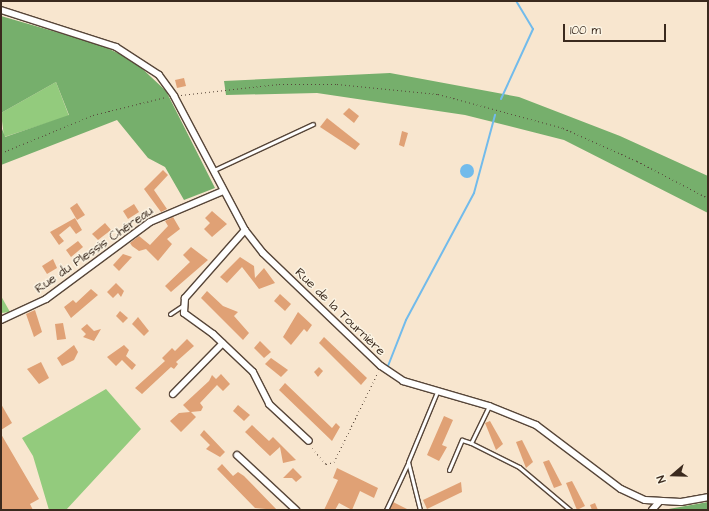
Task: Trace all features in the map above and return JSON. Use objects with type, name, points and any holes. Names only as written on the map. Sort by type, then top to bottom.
[{"type":"street","name":"Rue de la Tournière","points":[[1,10],[116,47],[148,66],[174,96],[212,171],[245,230],[263,253],[381,366],[403,381],[501,410],[554,435],[621,489],[659,502]]},
{"type":"street","name":"Rue du Plessis Chéreau","points":[[1,320],[46,299],[150,222],[223,191]]},
{"type":"street","points":[[245,230],[185,298],[182,306],[184,313],[223,343],[253,372],[269,404],[309,441]]},
{"type":"street","points":[[173,394],[223,343]]},
{"type":"street","points":[[237,455],[296,510]]},
{"type":"street","points":[[652,510],[659,502],[708,497]]},
{"type":"lane","points":[[212,171],[313,124]]},
{"type":"lane","points":[[170,314],[182,306]]},
{"type":"lane","points":[[386,510],[437,392]]},
{"type":"lane","points":[[471,443],[489,406]]},
{"type":"lane","points":[[449,470],[462,440],[519,467],[570,510]]},
{"type":"lane","points":[[408,462],[420,510]]},
{"type":"path","points":[[1,153],[93,115],[174,96],[279,84],[337,84],[438,94],[563,128],[638,161],[708,198]]},
{"type":"path","points":[[309,441],[314,452],[326,464],[334,462],[381,366]]},
{"type":"green space","points":[[1,16],[101,45],[134,61],[166,91],[215,188],[184,200],[165,167],[148,158],[117,120],[1,165],[1,126],[5,137],[69,115],[56,82],[1,113]]},
{"type":"green space","points":[[390,73],[519,97],[620,136],[708,176],[708,213],[564,140],[465,115],[317,93],[226,95],[224,81]]},
{"type":"green space","points":[[56,82],[69,116],[4,137],[1,113]]},
{"type":"green space","points":[[1,296],[10,312],[1,313]]},
{"type":"green space","points":[[106,389],[141,429],[66,510],[49,510],[33,456],[22,438]]},
{"type":"green space","points":[[708,502],[708,510],[663,510]]},
{"type":"water","points":[[467,164],[472,166],[474,171],[472,176],[467,178],[462,176],[460,171],[462,166]]},
{"type":"building","points":[[184,78],[186,86],[177,88],[175,80]]},
{"type":"building","points":[[349,108],[359,116],[354,123],[343,114]]},
{"type":"building","points":[[327,118],[360,144],[355,150],[320,127]]},
{"type":"building","points":[[402,131],[408,133],[404,147],[399,145]]},
{"type":"building","points":[[163,170],[168,175],[154,190],[167,209],[161,212],[144,189]]},
{"type":"building","points":[[77,203],[85,215],[77,220],[70,208]]},
{"type":"building","points":[[134,204],[139,212],[128,219],[123,211]]},
{"type":"building","points":[[212,211],[227,224],[212,237],[204,229],[210,223],[205,218]]},
{"type":"building","points":[[173,217],[180,229],[167,239],[172,244],[158,261],[146,249],[139,251],[130,243],[139,236],[150,245],[168,226],[165,221]]},
{"type":"building","points":[[75,218],[82,230],[76,234],[70,226],[59,235],[64,241],[59,245],[50,232]]},
{"type":"building","points":[[105,223],[111,230],[98,240],[92,234]]},
{"type":"building","points":[[78,241],[83,247],[71,257],[66,250]]},
{"type":"building","points":[[191,247],[208,260],[171,292],[165,286],[190,262],[183,255]]},
{"type":"building","points":[[123,254],[132,257],[119,271],[113,265]]},
{"type":"building","points":[[240,257],[254,266],[255,278],[264,268],[275,283],[259,289],[242,267],[227,283],[220,277]]},
{"type":"building","points":[[53,259],[57,268],[47,274],[42,266]]},
{"type":"building","points":[[116,283],[124,291],[121,297],[118,293],[113,298],[107,292]]},
{"type":"building","points":[[91,289],[98,295],[71,318],[64,307],[73,300],[76,303]]},
{"type":"building","points":[[207,291],[223,306],[238,312],[234,316],[249,333],[243,340],[201,298]]},
{"type":"building","points":[[280,294],[291,304],[285,311],[274,301]]},
{"type":"building","points":[[35,310],[42,332],[34,337],[26,314]]},
{"type":"building","points":[[120,311],[128,318],[123,323],[116,316]]},
{"type":"building","points":[[298,312],[312,325],[307,332],[304,329],[291,345],[283,337]]},
{"type":"building","points":[[138,317],[149,331],[144,336],[132,324]]},
{"type":"building","points":[[63,323],[66,339],[57,340],[55,324]]},
{"type":"building","points":[[87,324],[94,331],[101,329],[94,341],[83,337],[86,334],[81,329]]},
{"type":"building","points":[[324,337],[367,378],[361,385],[319,343]]},
{"type":"building","points":[[187,339],[194,346],[176,362],[178,364],[174,369],[171,367],[142,394],[135,388],[165,361],[162,358],[172,348],[175,351]]},
{"type":"building","points":[[260,341],[271,352],[264,358],[254,348]]},
{"type":"building","points":[[74,345],[78,352],[74,360],[62,366],[57,358]]},
{"type":"building","points":[[124,345],[129,350],[126,356],[136,365],[132,370],[122,360],[116,366],[107,357]]},
{"type":"building","points":[[271,358],[288,370],[281,377],[265,364]]},
{"type":"building","points":[[41,362],[49,378],[39,384],[27,369]]},
{"type":"building","points":[[319,367],[323,371],[318,377],[314,372]]},
{"type":"building","points":[[221,374],[230,384],[223,391],[217,385],[200,403],[203,407],[201,411],[191,412],[196,417],[181,432],[170,421],[179,413],[190,412],[183,405],[209,381],[212,375],[216,379]]},
{"type":"building","points":[[285,383],[332,428],[336,423],[340,427],[332,441],[279,390]]},
{"type":"building","points":[[1,404],[12,423],[1,430]]},
{"type":"building","points":[[238,405],[250,415],[244,421],[233,411]]},
{"type":"building","points":[[444,416],[453,420],[442,445],[447,447],[439,461],[427,455]]},
{"type":"building","points":[[490,421],[503,444],[496,450],[485,423]]},
{"type":"building","points":[[252,425],[269,441],[273,437],[296,460],[283,463],[280,447],[270,456],[245,432]]},
{"type":"building","points":[[204,430],[225,452],[220,457],[206,449],[210,445],[200,435]]},
{"type":"building","points":[[1,434],[39,499],[30,504],[33,510],[1,510]]},
{"type":"building","points":[[522,440],[533,462],[526,468],[516,442]]},
{"type":"building","points":[[549,460],[562,485],[554,488],[543,462]]},
{"type":"building","points":[[222,464],[233,476],[238,472],[244,476],[277,510],[255,508],[217,469]]},
{"type":"building","points":[[293,468],[302,477],[296,482],[292,478],[283,478]]},
{"type":"building","points":[[337,468],[378,488],[374,498],[360,491],[352,510],[339,503],[335,510],[324,510],[338,480],[333,478]]},
{"type":"building","points":[[572,481],[585,506],[577,510],[566,483]]},
{"type":"building","points":[[461,482],[462,492],[427,509],[423,500]]},
{"type":"building","points":[[393,502],[409,510],[389,510]]},
{"type":"building","points":[[595,503],[598,510],[592,510],[590,505]]},
{"type":"waterway","points":[[501,99],[533,29],[516,1]]},
{"type":"waterway","points":[[388,366],[406,320],[474,193],[495,115]]}]
